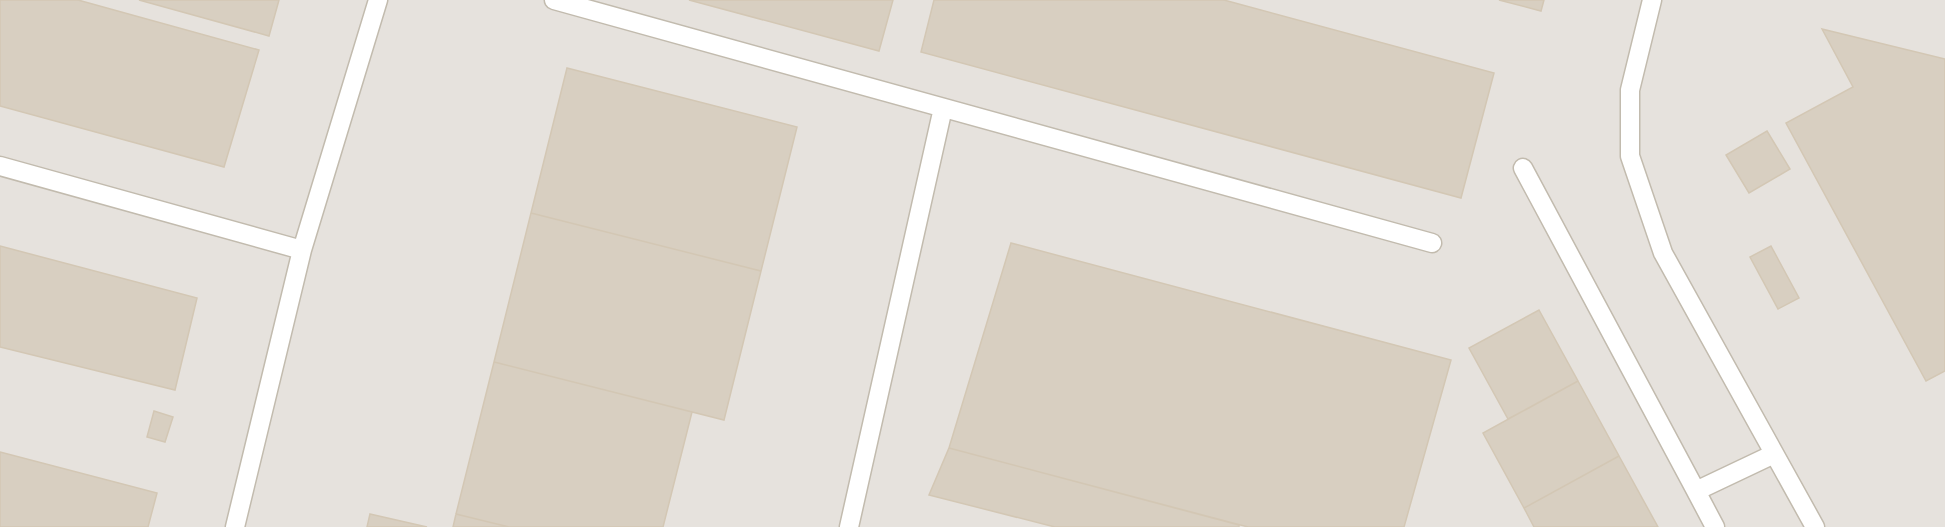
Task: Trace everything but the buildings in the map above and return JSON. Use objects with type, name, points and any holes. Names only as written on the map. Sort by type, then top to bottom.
[{"type":"lane","points":[[235,527],[302,249],[378,0]]},
{"type":"lane","points":[[554,0],[1432,243]]},
{"type":"lane","points":[[1652,0],[1630,90],[1630,156],[1663,253],[1815,527]]},
{"type":"lane","points":[[849,527],[944,108]]},
{"type":"lane","points":[[0,166],[302,249]]},
{"type":"lane","points":[[1523,168],[1715,527]]},
{"type":"lane","points":[[1696,491],[1774,454]]},
{"type":"shaded area","points":[[0,0],[1945,0],[1945,527],[0,527]]}]
